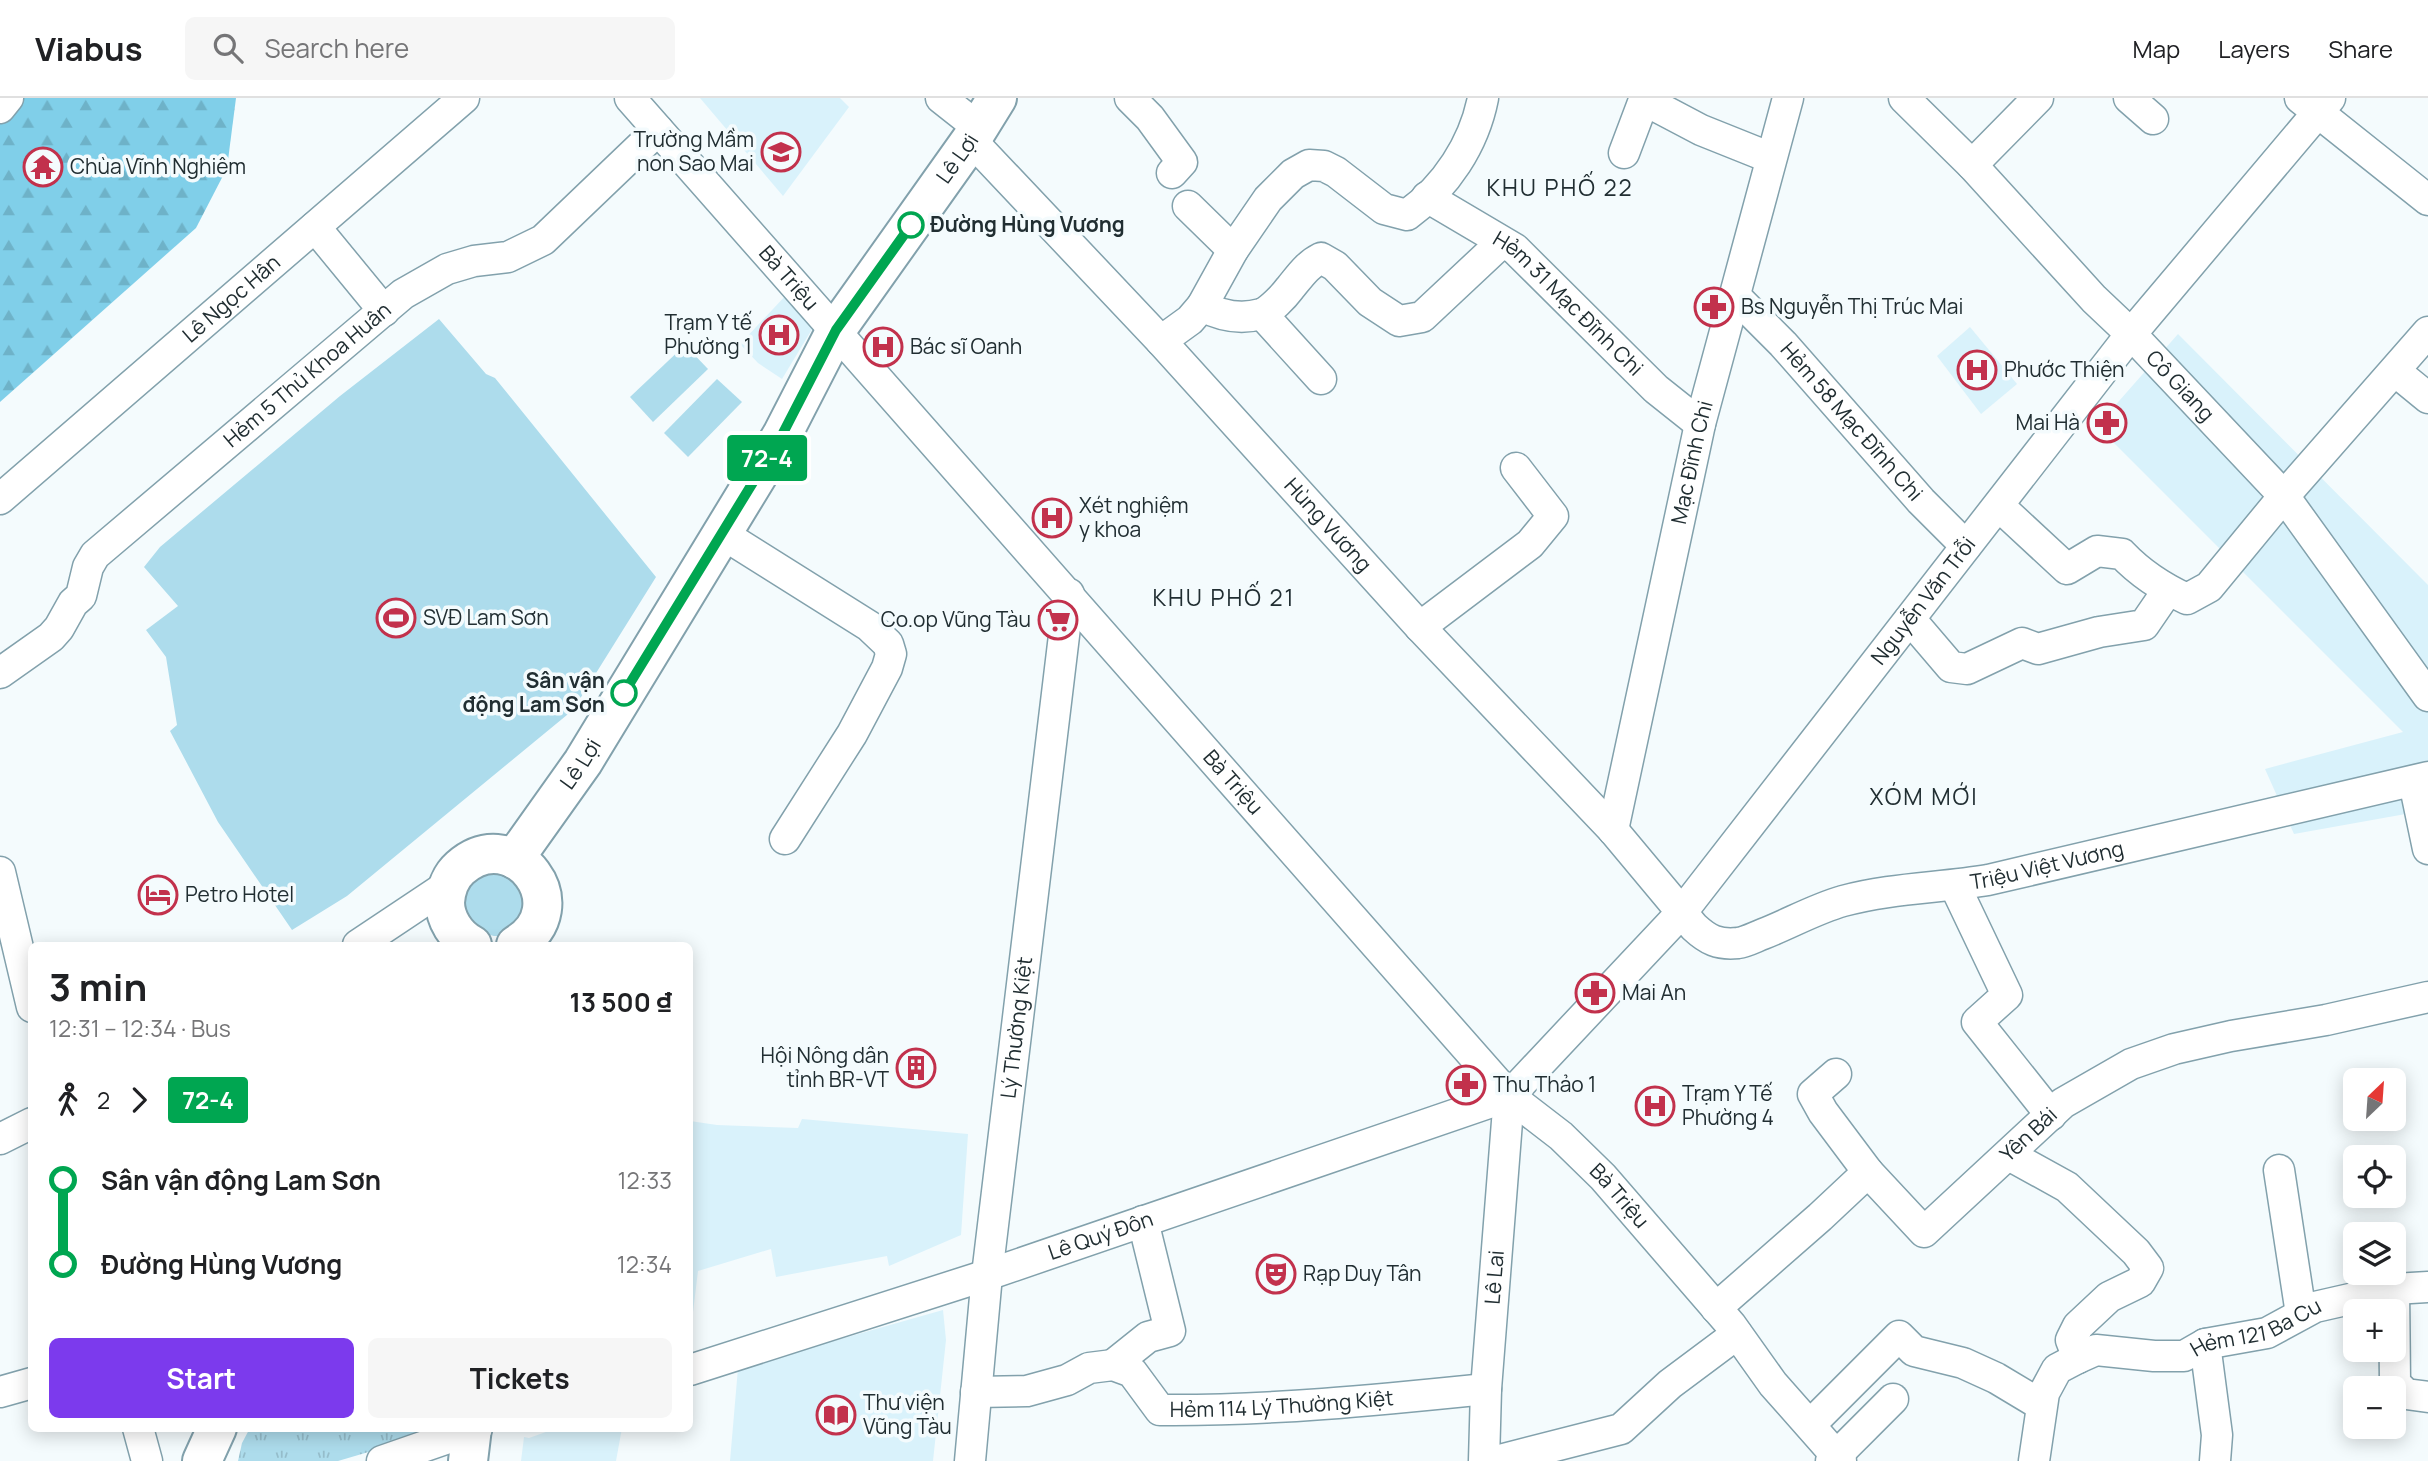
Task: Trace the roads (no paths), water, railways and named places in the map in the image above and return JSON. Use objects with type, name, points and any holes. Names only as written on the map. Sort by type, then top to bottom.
[{"type":"main road","name":"Lê Lợi","points":[[514,859],[583,762],[782,435],[836,330],[982,122]]},
{"type":"main road","points":[[466,942],[455,932],[447,917],[445,901],[448,885],[468,861],[483,855],[499,854],[527,867],[537,880],[542,895],[542,911],[537,926],[521,942]]},
{"type":"main road","points":[[202,1461],[215,1432]]},
{"type":"street","points":[[0,108],[8,98]]},
{"type":"street","name":"Lê Ngọc Hân","points":[[0,499],[464,98]]},
{"type":"street","name":"Hùng Vương","points":[[941,98],[982,122],[1161,341],[1420,627],[1613,830],[1682,912]]},
{"type":"street","points":[[1130,98],[1150,118],[1182,162],[1171,173]]},
{"type":"street","points":[[1161,341],[1190,320],[1202,306],[1233,250],[1268,199],[1293,174],[1309,165],[1324,166],[1336,172],[1384,209],[1407,215],[1461,159],[1478,122],[1483,98]]},
{"type":"street","name":"Mạc Đĩnh Chi","points":[[1613,830],[1700,424],[1788,98]]},
{"type":"street","name":"Cô Giang","points":[[1904,98],[1972,165],[2094,299],[2131,334],[2284,496],[2428,696]]},
{"type":"street","points":[[1972,165],[2038,98]]},
{"type":"street","points":[[2129,98],[2154,119]]},
{"type":"street","name":"Bà Triệu","points":[[633,99],[657,130],[1509,1096],[1561,1136],[1603,1177],[1716,1308],[1773,1384],[1836,1459]]},
{"type":"street","points":[[1623,153],[1644,100],[1701,130],[1772,158]]},
{"type":"street","points":[[2316,103],[2428,200]]},
{"type":"street","name":"Nguyễn Văn Trỗi","points":[[1509,1096],[1682,912],[2131,334],[2316,103]]},
{"type":"street","name":"Hẻm 5 Thủ Khoa Huân","points":[[0,673],[51,637],[59,628],[73,603],[81,596],[88,567],[95,555],[403,294],[447,269],[474,261],[508,257],[543,240],[657,130]]},
{"type":"street","name":"Hẻm 31 Mạc Đĩnh Chi","points":[[1427,197],[1515,249],[1656,389],[1700,424]]},
{"type":"street","points":[[1188,206],[1233,250]]},
{"type":"street","points":[[315,227],[384,311]]},
{"type":"street","points":[[1202,306],[1217,314],[1235,317],[1262,314],[1289,290],[1310,263],[1321,258],[1335,266],[1370,302],[1399,321],[1422,317],[1501,243]]},
{"type":"street","name":"Hẻm 58 Mạc Đĩnh Chi","points":[[1736,297],[1792,354],[1921,501],[1966,546]]},
{"type":"street","points":[[1262,314],[1321,379]]},
{"type":"street","points":[[1998,506],[2067,569],[2097,551],[2122,554],[2136,569],[2187,599],[2209,587],[2284,496],[2428,332]]},
{"type":"street","points":[[2395,372],[2428,398]]},
{"type":"street","points":[[1420,627],[1530,544],[1553,516],[1516,468]]},
{"type":"street","points":[[721,533],[869,626],[888,644],[891,654],[880,685],[852,734],[785,839]]},
{"type":"street","points":[[1910,619],[1951,667],[1967,669],[2022,643],[2038,649],[2099,632],[2144,625],[2168,590]]},
{"type":"street","name":"Lý Thường Kiệt","points":[[970,1461],[987,1275],[1069,594]]},
{"type":"street","points":[[2421,780],[2428,849]]},
{"type":"street","name":"Triệu Việt Vương","points":[[1682,912],[1706,939],[1721,943],[1740,943],[1820,908],[1847,900],[1885,892],[1955,886],[2421,780]]},
{"type":"street","points":[[0,872],[28,990]]},
{"type":"street","points":[[363,942],[448,885]]},
{"type":"street","points":[[1955,886],[2007,995],[1976,1022],[2051,1115]]},
{"type":"street","name":"Yên Bái","points":[[1868,1172],[1924,1232],[2063,1103],[2131,1063],[2174,1048],[2326,1020],[2428,997]]},
{"type":"street","points":[[1716,1308],[1868,1172],[1823,1112],[1813,1094],[1836,1074]]},
{"type":"street","name":"Lê Quý Đôn","points":[[693,1369],[987,1275],[1509,1096]]},
{"type":"street","name":"Lê Lai","points":[[1484,1461],[1486,1388],[1509,1096]]},
{"type":"street","points":[[0,1139],[28,1126]]},
{"type":"street","points":[[2009,1155],[2067,1187],[2136,1252],[2148,1268],[2140,1282],[2109,1297],[2078,1326],[2071,1340],[2078,1358]]},
{"type":"street","points":[[2279,1170],[2301,1314]]},
{"type":"street","points":[[976,1392],[1027,1391],[1067,1380],[1089,1367],[1114,1364],[1148,1337],[1170,1331],[1143,1221]]},
{"type":"street","name":"Hẻm 121 Ba Cu","points":[[2034,1461],[2044,1393],[2057,1369],[2096,1350],[2184,1356],[2205,1344],[2267,1333],[2315,1307],[2394,1289],[2428,1287]]},
{"type":"street","points":[[2394,1289],[2395,1383],[2406,1394],[2428,1397]]},
{"type":"street","points":[[1496,1461],[1621,1429],[1670,1384],[1737,1334]]},
{"type":"street","points":[[1810,1425],[1899,1336],[1914,1351],[1963,1363],[1996,1377],[2041,1405]]},
{"type":"street","points":[[2205,1344],[2217,1435],[2215,1461]]},
{"type":"street","name":"Hẻm 114 Lý Thường Kiệt","points":[[1114,1364],[1132,1372],[1160,1410],[1366,1401],[1486,1388]]},
{"type":"street","points":[[0,1392],[28,1383]]},
{"type":"street","points":[[1836,1459],[1893,1399]]},
{"type":"street","points":[[139,1432],[147,1461]]},
{"type":"street","points":[[382,1461],[472,1437]]},
{"type":"place","name":"Trường Mầm non Sao Mai","points":[[781,152]]},
{"type":"place","name":"Chùa Vĩnh Nghiêm","points":[[43,167]]},
{"type":"place","name":"Đường Hùng Vương","points":[[911,225]]},
{"type":"place","name":"Bs Nguyễn Thị Trúc Mai","points":[[1714,307]]},
{"type":"place","name":"Trạm Y tế Phường 1","points":[[779,335]]},
{"type":"place","name":"Bác sĩ Oanh","points":[[883,347]]},
{"type":"place","name":"Phước Thiện","points":[[1977,370]]},
{"type":"place","name":"Mai Hà","points":[[2107,423]]},
{"type":"place","name":"Xét nghiệm y khoa","points":[[1052,518]]},
{"type":"place","name":"SVĐ Lam Sơn","points":[[396,618]]},
{"type":"place","name":"Co.op Vũng Tàu","points":[[1058,620]]},
{"type":"place","name":"Sân vận động Lam Sơn","points":[[624,693]]},
{"type":"place","name":"Petro Hotel","points":[[158,895]]},
{"type":"place","name":"Mai An","points":[[1595,993]]},
{"type":"place","name":"Hội Nông dân tỉnh BR-VT","points":[[916,1068]]},
{"type":"place","name":"Thu Thảo 1","points":[[1466,1085]]},
{"type":"place","name":"Trạm Y Tế Phường 4","points":[[1655,1106]]},
{"type":"place","name":"Rạp Duy Tân","points":[[1276,1274]]},
{"type":"place","name":"Thư viện Vũng Tàu","points":[[836,1415]]},
{"type":"district","name":"KHU PHỐ 22","points":[[1560,188]]},
{"type":"district","name":"KHU PHỐ 21","points":[[1224,598]]},
{"type":"district","name":"XÓM MỚI","points":[[1924,797]]}]
